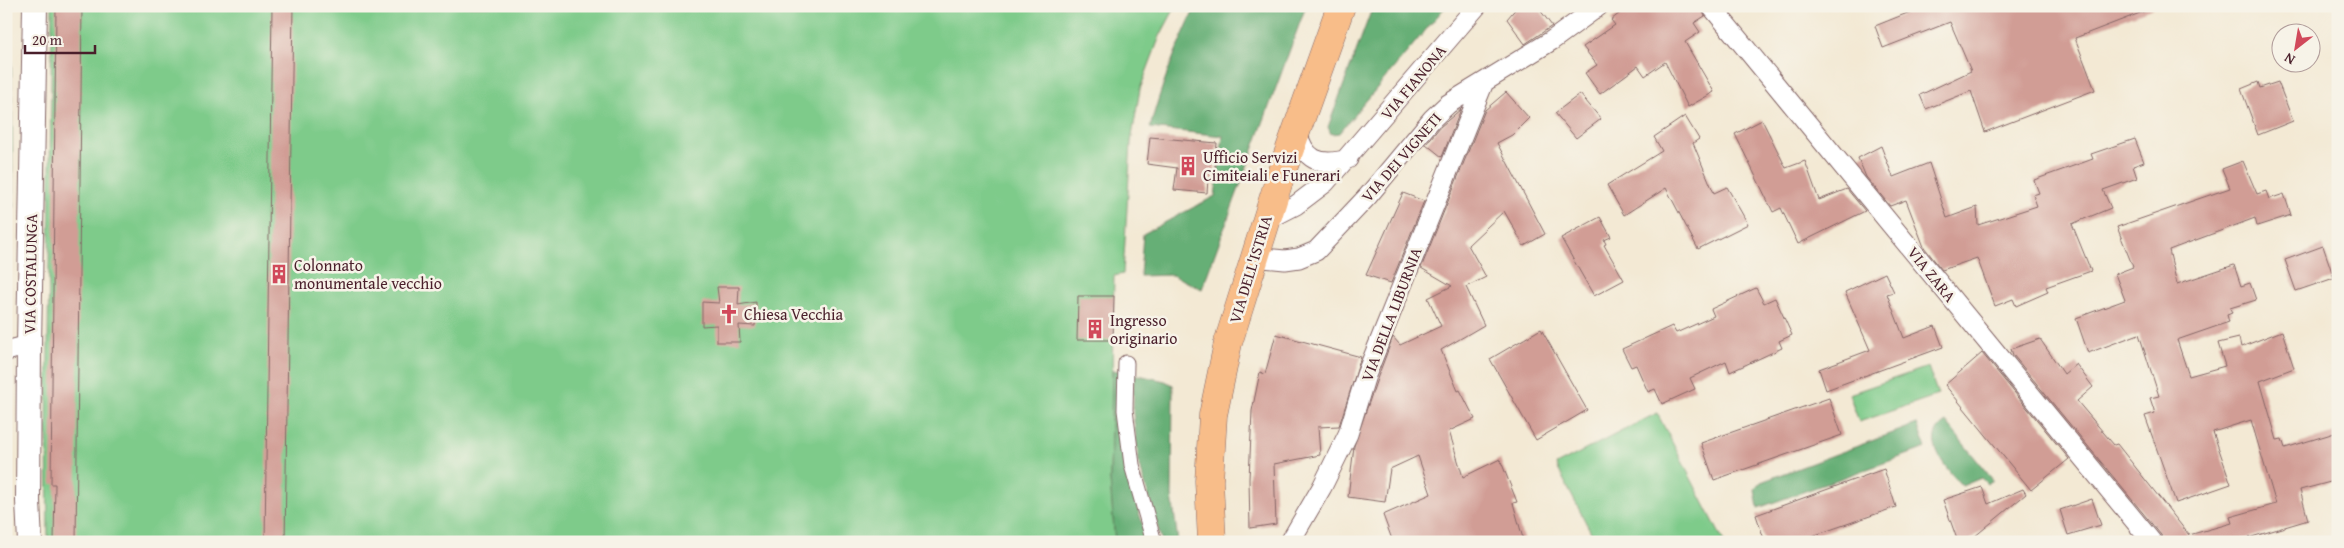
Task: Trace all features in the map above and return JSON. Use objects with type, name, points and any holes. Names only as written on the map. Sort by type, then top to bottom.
[{"type":"main road","name":"VIA DELL'ISTRIA","points":[[1212,542],[1209,481],[1214,415],[1228,343],[1265,221],[1341,6]]},
{"type":"street","name":"VIA COSTALUNGA","points":[[30,542],[28,501],[29,345],[35,6]]},
{"type":"street","name":"VIA FIANONA","points":[[1265,221],[1296,205],[1318,189],[1348,158],[1477,6]]},
{"type":"street","name":"VIA DEI VIGNETI","points":[[1253,257],[1285,260],[1299,258],[1316,251],[1368,196],[1432,119],[1448,104],[1551,40],[1599,6]]},
{"type":"street","name":"VIA ZARA","points":[[1711,6],[2152,542]]},
{"type":"street","name":"VIA DELLA LIBURNIA","points":[[1290,542],[1322,486],[1348,434],[1366,375],[1484,82]]},
{"type":"street","points":[[1297,131],[1300,146],[1308,156],[1320,161],[1335,162],[1348,158]]},
{"type":"street","points":[[6,351],[29,345]]},
{"type":"street","points":[[1126,363],[1125,410],[1132,465],[1154,542]]},
{"type":"green space","points":[[52,6],[1176,6],[1160,36],[1140,89],[1131,142],[1123,274],[1114,276],[1110,479],[1115,542],[48,542],[47,428]]},
{"type":"green space","points":[[1196,6],[1306,6],[1202,289],[1172,275],[1140,276],[1143,234],[1215,196],[1223,136],[1150,128],[1170,66]]},
{"type":"green space","points":[[1373,6],[1446,6],[1339,133],[1331,134],[1328,127]]},
{"type":"green space","points":[[6,22],[11,22],[13,207],[6,208]]},
{"type":"green space","points":[[1928,367],[1938,395],[1859,422],[1849,394]]},
{"type":"green space","points":[[1112,370],[1120,371],[1119,422],[1126,470],[1148,542],[1115,542],[1110,480]]},
{"type":"green space","points":[[1134,374],[1165,381],[1173,385],[1172,496],[1178,542],[1162,542],[1139,463],[1133,413]]},
{"type":"green space","points":[[1657,413],[1724,542],[1596,542],[1556,465]]},
{"type":"green space","points":[[1946,422],[1993,480],[1987,484],[1981,478],[1962,486],[1950,472],[1943,463],[1935,446],[1935,437],[1938,429]]},
{"type":"green space","points":[[1917,424],[1926,448],[1758,508],[1755,489],[1761,482]]},
{"type":"building","points":[[56,6],[82,6],[76,542],[54,542],[55,484],[51,484]]},
{"type":"building","name":"Colonnato monumentale vecchio","points":[[272,6],[293,6],[285,542],[265,542]]},
{"type":"building","points":[[1518,6],[1537,6],[1552,26],[1525,44],[1507,19]]},
{"type":"building","points":[[1629,6],[1700,6],[1705,16],[1694,23],[1700,32],[1685,42],[1714,92],[1688,107],[1665,62],[1645,76],[1638,66],[1600,94],[1585,73],[1597,65],[1583,47],[1615,25],[1611,20]]},
{"type":"building","points":[[1925,6],[2153,6],[2153,8],[2075,38],[2095,90],[1985,132],[1971,91],[1926,109],[1920,95],[1971,71],[1950,22],[1883,48],[1875,26]]},
{"type":"building","points":[[2258,82],[2260,88],[2278,82],[2293,121],[2258,135],[2241,89]]},
{"type":"building","points":[[1506,92],[1529,118],[1512,135],[1497,143],[1545,234],[1524,246],[1504,211],[1468,245],[1486,277],[1466,287],[1484,325],[1441,350],[1458,391],[1460,390],[1475,419],[1449,431],[1463,477],[1500,459],[1517,502],[1513,503],[1524,542],[1393,542],[1383,515],[1431,494],[1418,456],[1390,469],[1385,502],[1348,497],[1354,446],[1393,337],[1400,345],[1441,326],[1428,298],[1452,286],[1421,268],[1485,110]]},
{"type":"building","points":[[1580,94],[1601,119],[1576,138],[1555,113]]},
{"type":"building","points":[[1461,109],[1442,157],[1426,144],[1440,127]]},
{"type":"building","points":[[1685,116],[1699,139],[1693,143],[1714,193],[1727,187],[1748,224],[1698,249],[1666,188],[1624,215],[1607,185],[1662,151],[1654,137]]},
{"type":"building","points":[[1762,120],[1786,168],[1805,161],[1819,200],[1847,189],[1865,211],[1798,244],[1781,208],[1773,212],[1735,134]]},
{"type":"building","name":"Ufficio Servizi Cimiteiali e Funerari","points":[[1150,137],[1217,143],[1214,179],[1208,179],[1207,193],[1174,190],[1177,168],[1147,164]]},
{"type":"building","points":[[2135,139],[2144,162],[2133,166],[2137,178],[2103,190],[2111,208],[2072,224],[2091,271],[2046,287],[2048,292],[2016,306],[2013,299],[1995,306],[1977,258],[1942,270],[1924,247],[1906,200],[1890,206],[1866,177],[1858,158],[1881,146],[1893,177],[1929,163],[1947,218],[1977,207],[1978,225],[2037,206],[2033,195],[2039,193],[2034,180],[2093,159],[2091,154]]},
{"type":"building","points":[[2243,161],[2257,194],[2266,191],[2269,199],[2284,194],[2291,215],[2257,226],[2255,218],[2169,250],[2177,284],[2234,265],[2241,286],[2250,283],[2256,300],[2230,308],[2232,313],[2227,315],[2229,322],[2177,340],[2189,376],[2225,366],[2218,343],[2239,338],[2241,347],[2282,331],[2294,368],[2260,381],[2277,440],[2282,439],[2285,448],[2338,432],[2338,480],[2300,490],[2308,520],[2235,542],[2163,542],[2161,535],[2013,355],[2011,349],[2040,339],[2064,374],[2076,364],[2093,387],[2077,401],[2114,445],[2117,444],[2189,535],[2232,523],[2230,517],[2276,504],[2251,420],[2213,432],[2231,484],[2176,503],[2145,416],[2155,413],[2150,398],[2159,396],[2139,334],[2088,353],[2076,318],[2125,300],[2115,274],[2133,267],[2117,227],[2230,188],[2222,169]]},
{"type":"building","points":[[1403,193],[1424,201],[1391,283],[1366,275]]},
{"type":"building","points":[[1600,217],[1611,237],[1604,240],[1606,244],[1604,245],[1624,280],[1594,296],[1561,238]]},
{"type":"building","points":[[2323,246],[2334,278],[2296,291],[2285,260]]},
{"type":"building","points":[[1885,273],[1894,292],[1887,294],[1904,338],[1935,326],[1943,347],[1826,390],[1819,369],[1870,350],[1845,292]]},
{"type":"building","name":"Chiesa Vecchia","points":[[717,287],[739,287],[738,305],[756,302],[755,326],[739,325],[740,342],[717,342],[717,325],[702,326],[702,302],[719,303]]},
{"type":"building","points":[[1756,288],[1764,303],[1775,298],[1792,335],[1779,341],[1782,348],[1730,372],[1726,361],[1690,378],[1695,389],[1662,404],[1655,389],[1648,392],[1636,365],[1631,367],[1622,349],[1672,326],[1676,333],[1714,316],[1711,309]]},
{"type":"building","name":"Ingresso originario","points":[[1078,296],[1114,296],[1113,340],[1077,340]]},
{"type":"building","points":[[1541,329],[1587,410],[1536,440],[1490,359]]},
{"type":"building","points":[[1276,334],[1361,357],[1339,426],[1318,427],[1320,455],[1274,464],[1276,524],[1250,528],[1249,479],[1252,411],[1260,372],[1265,374]]},
{"type":"building","points":[[1982,353],[2069,459],[2031,490],[1945,385]]},
{"type":"building","points":[[1829,398],[1842,435],[1714,480],[1701,443]]},
{"type":"building","points":[[1884,469],[1896,507],[1795,542],[1765,542],[1756,515]]},
{"type":"building","points":[[1982,487],[1988,504],[2023,489],[2026,494],[1968,542],[1958,542],[1943,500]]},
{"type":"building","points":[[2092,499],[2101,525],[2068,535],[2060,510]]},
{"type":"place","name":"Ufficio Servizi Cimiteiali e Funerari","points":[[1188,166]]},
{"type":"place","name":"Colonnato monumentale vecchio","points":[[279,274]]},
{"type":"place","name":"Chiesa Vecchia","points":[[729,314]]},
{"type":"place","name":"Ingresso originario","points":[[1095,329]]}]
